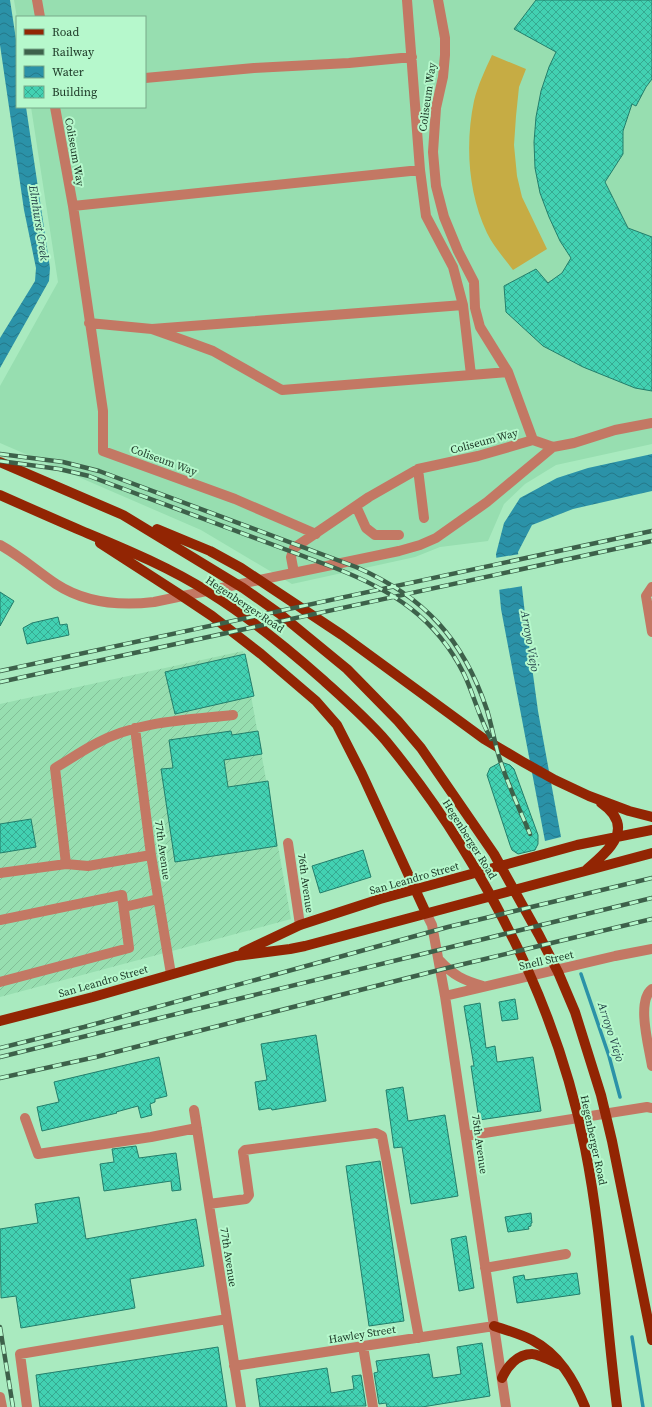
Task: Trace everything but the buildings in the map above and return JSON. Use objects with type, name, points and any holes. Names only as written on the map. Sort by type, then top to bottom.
[{"type":"main road","name":"Hegenberger Road","points":[[0,462],[123,515],[243,588],[316,642],[347,669],[398,721],[421,748],[494,854],[558,972],[575,1012],[599,1088],[612,1141],[652,1340]]},
{"type":"main road","name":"Hegenberger Road","points":[[0,495],[124,548],[164,567],[209,592],[255,623],[340,695],[384,738],[426,792],[469,858],[498,908],[518,948],[549,1019],[563,1059],[585,1146],[592,1186],[617,1407]]},
{"type":"main road","points":[[123,515],[210,551],[241,568],[342,635],[484,739],[555,780],[618,808],[652,817]]},
{"type":"main road","name":"75th Avenue","points":[[82,531],[207,612],[261,654],[316,701],[337,725],[362,774],[426,913]]},
{"type":"main road","points":[[585,871],[614,843],[617,836],[617,823],[614,816],[589,796]]},
{"type":"main road","name":"San Leandro Street","points":[[236,956],[300,925],[414,889],[577,845],[652,830]]},
{"type":"main road","name":"San Leandro Street","points":[[0,1019],[93,997],[236,956],[305,946],[652,853]]},
{"type":"main road","points":[[494,1326],[532,1340],[549,1351],[564,1366],[576,1386],[585,1407]]},
{"type":"main road","points":[[502,1378],[506,1369],[513,1362],[522,1356],[532,1354],[564,1366]]},
{"type":"street","points":[[37,0],[40,16]]},
{"type":"street","points":[[408,0],[420,170],[426,216],[453,267],[463,305],[471,375]]},
{"type":"street","name":"Coliseum Way","points":[[438,0],[445,38],[445,55],[443,77],[436,108],[433,152],[436,186],[444,217],[458,251],[474,282],[475,308],[480,327],[508,372],[533,440]]},
{"type":"street","points":[[146,78],[254,68],[412,57]]},
{"type":"street","name":"Coliseum Way","points":[[55,108],[73,206],[103,411],[103,451],[235,499],[316,534],[356,506],[418,469],[478,456],[533,440],[553,447]]},
{"type":"street","points":[[73,206],[420,170]]},
{"type":"street","points":[[89,323],[152,329],[463,305]]},
{"type":"street","points":[[152,329],[213,351],[282,390],[508,372]]},
{"type":"street","points":[[0,545],[14,552],[57,585],[87,598],[114,604],[154,602],[399,551],[420,544],[436,538],[487,502],[553,447],[574,443],[615,430],[652,423]]},
{"type":"street","points":[[418,469],[424,518]]},
{"type":"street","points":[[356,506],[366,528],[375,535],[399,535]]},
{"type":"street","points":[[294,573],[291,558],[294,548],[316,534]]},
{"type":"street","points":[[652,587],[646,596],[650,610],[652,632]]},
{"type":"street","points":[[66,864],[55,768],[98,742],[135,728],[170,722],[232,715]]},
{"type":"street","name":"77th Avenue","points":[[135,728],[151,855],[171,974]]},
{"type":"street","name":"76th Avenue","points":[[288,844],[300,925]]},
{"type":"street","points":[[0,873],[66,864],[88,866],[151,855]]},
{"type":"street","points":[[0,920],[122,895],[129,948],[0,982]]},
{"type":"street","points":[[124,907],[158,899]]},
{"type":"street","name":"75th Avenue","points":[[426,913],[432,925],[445,996],[506,1407]]},
{"type":"street","name":"Snell Street","points":[[445,996],[615,956],[652,949]]},
{"type":"street","points":[[439,960],[447,968],[464,980],[484,987]]},
{"type":"street","points":[[652,989],[648,991],[644,1000],[644,1013],[652,1066]]},
{"type":"street","points":[[466,1136],[647,1107],[652,1108]]},
{"type":"street","name":"77th Avenue","points":[[194,1110],[241,1407]]},
{"type":"street","points":[[24,1118],[38,1154],[151,1137],[196,1128]]},
{"type":"street","points":[[209,1204],[246,1199],[249,1195],[243,1152],[245,1150],[376,1133],[382,1136],[420,1338]]},
{"type":"street","points":[[485,1268],[566,1254]]},
{"type":"street","points":[[27,1407],[20,1354],[227,1319]]},
{"type":"street","name":"Hawley Street","points":[[234,1366],[494,1326]]},
{"type":"street","points":[[363,1346],[373,1407]]},
{"type":"street","points":[[0,1397],[2,1407]]},
{"type":"shaded area","points":[[14,0],[652,0],[652,444],[556,465],[525,484],[504,504],[488,541],[440,547],[415,557],[292,584],[201,530],[0,443],[0,386],[58,282],[31,108],[146,108],[146,16],[17,16]]},
{"type":"shaded area","points":[[492,55],[526,69],[519,87],[516,116],[514,145],[517,176],[522,197],[547,249],[513,270],[496,248],[487,233],[476,202],[470,168],[469,151],[471,117],[474,101]]},
{"type":"shaded area","points":[[243,651],[291,919],[0,997],[0,704]]},
{"type":"water","name":"Elmhurst Creek","points":[[0,0],[10,0],[16,39],[16,108],[26,108],[50,268],[49,281],[0,368],[0,338],[35,281],[36,268],[24,210],[0,45]]},
{"type":"water","points":[[652,454],[652,491],[573,509],[532,525],[518,552],[538,711],[561,837],[545,841],[501,609],[496,554],[504,523],[520,498],[557,478],[588,468]]},
{"type":"pier","points":[[520,554],[523,586],[498,590],[495,558]]},
{"type":"waterway","name":"Arroyo Viejo","points":[[581,974],[609,1056],[620,1097]]},
{"type":"waterway","name":"Arroyo Viejo","points":[[632,1337],[643,1407]]},
{"type":"railway","points":[[0,454],[63,462],[99,471],[356,567],[402,592],[438,623],[453,641],[466,662],[487,710],[503,769],[530,834]]},
{"type":"railway","points":[[0,461],[59,469],[89,476],[335,568],[393,596],[426,622],[453,654],[464,674],[483,723],[491,739]]},
{"type":"railway","points":[[0,671],[652,531]]},
{"type":"railway","points":[[0,682],[652,541]]},
{"type":"railway","points":[[0,1048],[84,1027],[448,927],[652,878]]},
{"type":"railway","points":[[0,1057],[652,898]]},
{"type":"railway","points":[[0,1078],[96,1057],[447,968],[652,919]]},
{"type":"railway","points":[[0,1327],[13,1407]]}]
